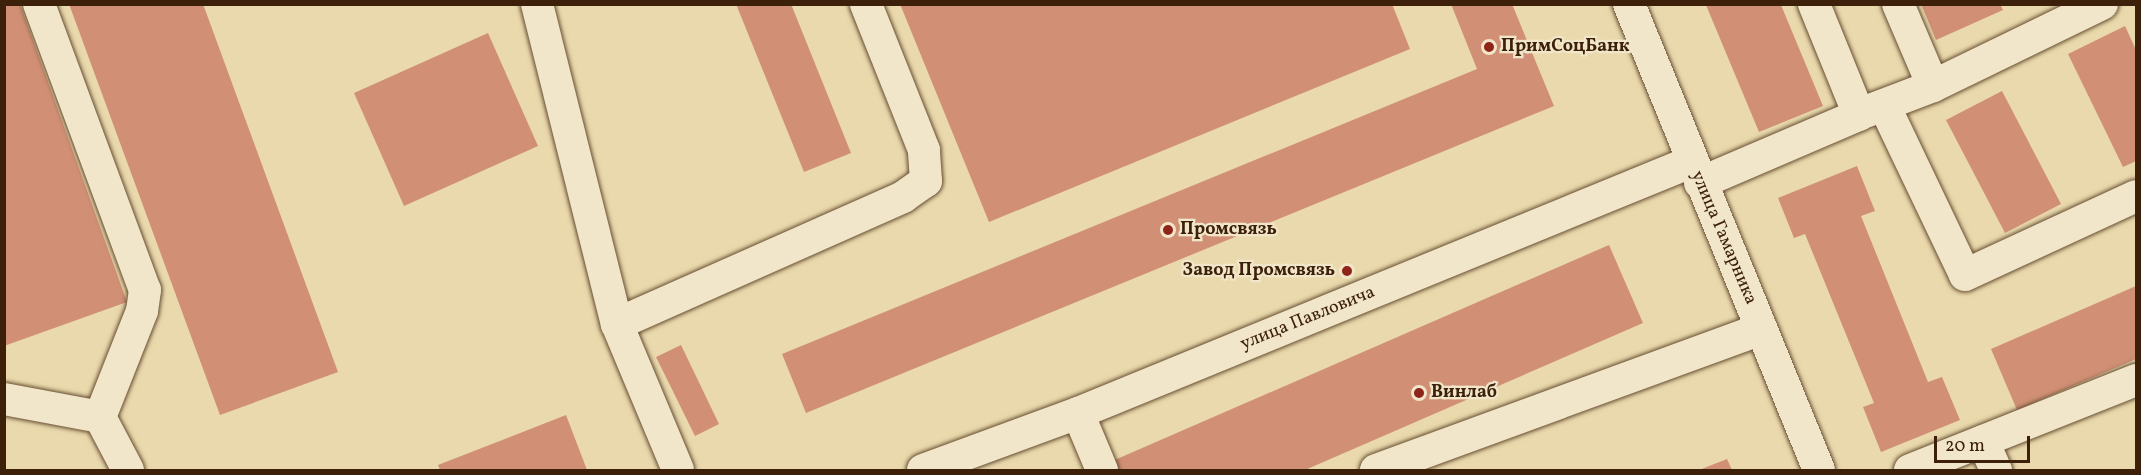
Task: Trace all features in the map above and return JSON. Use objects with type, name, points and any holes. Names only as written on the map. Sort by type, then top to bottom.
[{"type":"street","points":[[39,4],[145,290],[142,311],[100,417],[128,471]]},
{"type":"street","points":[[537,4],[616,324],[678,471]]},
{"type":"street","points":[[616,324],[903,197],[926,181],[924,150],[866,4]]},
{"type":"street","name":"улица Гамарника","points":[[1629,4],[1695,172],[1820,471]]},
{"type":"street","points":[[1814,4],[1965,274],[2136,196]]},
{"type":"street","points":[[1898,4],[1933,86]]},
{"type":"street","name":"улица Павловича","points":[[923,471],[1695,172],[1872,110],[1933,86],[2102,4]]},
{"type":"street","points":[[1376,471],[1761,328]]},
{"type":"street","points":[[1910,471],[2136,380]]},
{"type":"street","points":[[4,399],[100,417]]},
{"type":"street","points":[[1078,412],[1102,471]]},
{"type":"street","points":[[1983,441],[1996,471]]},
{"type":"building","points":[[4,4],[20,4],[127,302],[4,346]]},
{"type":"building","points":[[69,4],[203,4],[338,372],[220,415]]},
{"type":"building","points":[[736,4],[791,4],[851,153],[804,172]]},
{"type":"building","points":[[900,4],[1392,4],[1410,49],[989,222]]},
{"type":"building","name":"Промсвязь","points":[[1451,4],[1512,4],[1554,106],[806,413],[782,354],[1477,69]]},
{"type":"building","points":[[1921,4],[2000,4],[2003,10],[1936,40]]},
{"type":"building","points":[[1706,5],[1781,5],[1823,106],[1759,132]]},
{"type":"building","points":[[2125,26],[2136,50],[2136,161],[2123,167],[2068,54]]},
{"type":"building","points":[[488,33],[538,146],[404,206],[354,93]]},
{"type":"building","points":[[2002,91],[2061,204],[2005,233],[1946,120]]},
{"type":"building","points":[[1857,166],[1875,211],[1861,216],[1928,382],[1942,377],[1960,420],[1881,452],[1863,407],[1874,403],[1805,234],[1794,238],[1778,198]]},
{"type":"building","points":[[1609,245],[1643,323],[1305,470],[1114,470],[1110,462]]},
{"type":"building","points":[[2136,286],[2136,359],[2017,410],[1991,349]]},
{"type":"building","points":[[681,345],[719,424],[695,436],[656,357]]},
{"type":"building","points":[[566,415],[587,470],[440,470],[438,465]]},
{"type":"building","points":[[1727,459],[1732,470],[1699,470]]},
{"type":"place","name":"ПримСоцБанк","points":[[1489,47]]},
{"type":"place","name":"Промсвязь","points":[[1168,230]]},
{"type":"place","name":"Завод Промсвязь","points":[[1347,271]]},
{"type":"place","name":"Винлаб","points":[[1419,393]]}]
